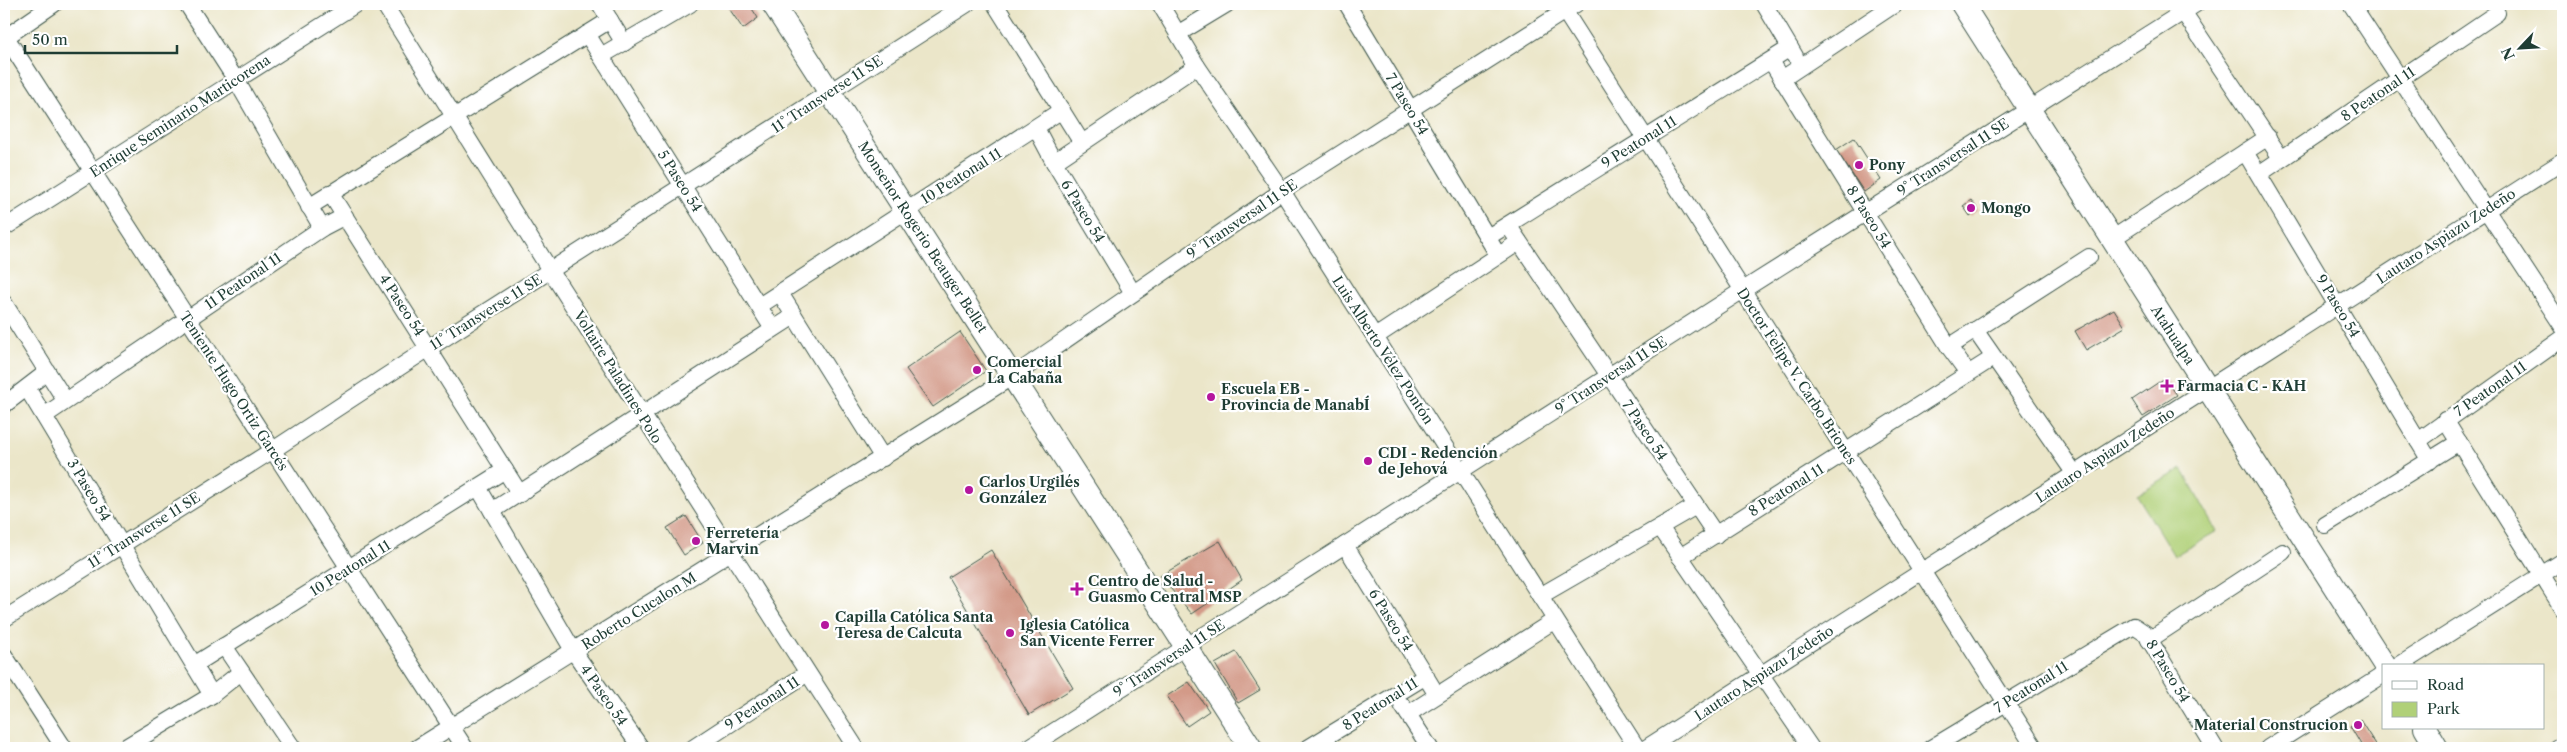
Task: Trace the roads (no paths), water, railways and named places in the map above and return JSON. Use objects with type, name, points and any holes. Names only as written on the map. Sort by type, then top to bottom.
[{"type":"street","points":[[5,35],[54,4]]},
{"type":"street","points":[[187,4],[236,80],[322,228]]},
{"type":"street","name":"Enrique Seminario Marticorena","points":[[4,228],[356,4]]},
{"type":"street","name":"Voltaire Paladines Polo","points":[[384,4],[806,674],[856,748]]},
{"type":"street","points":[[600,4],[624,43]]},
{"type":"street","points":[[601,56],[690,4]]},
{"type":"street","name":"Monseñor Rogerio Beauger Bellet","points":[[774,4],[1251,748]]},
{"type":"street","name":"11° Transverse 11 SE","points":[[4,618],[273,450],[964,4]]},
{"type":"street","points":[[995,4],[1082,143]]},
{"type":"street","name":"Luis Alberto Vélez Pontón","points":[[1160,4],[1637,748]]},
{"type":"street","points":[[1178,33],[1228,4]]},
{"type":"street","name":"7 Paseo 54","points":[[1347,4],[1498,255]]},
{"type":"street","points":[[1764,4],[1800,66]]},
{"type":"street","points":[[1782,79],[1895,4]]},
{"type":"street","name":"Atahualpa","points":[[1962,4],[2384,664]]},
{"type":"street","points":[[2351,4],[2563,328]]},
{"type":"street","name":"9° Transversal 11 SE","points":[[1013,376],[1282,192],[1567,6]]},
{"type":"street","name":"Doctor Felipe V. Carbo Briones","points":[[1567,6],[1645,138],[2035,748]]},
{"type":"street","points":[[2186,6],[2282,158]]},
{"type":"street","name":"9° Transversal 11 SE","points":[[1028,748],[1610,377],[1742,290],[1867,214],[2186,6]]},
{"type":"street","name":"8 Peatonal 11","points":[[2259,174],[2497,13]]},
{"type":"street","points":[[309,206],[610,20]]},
{"type":"street","name":"5 Paseo 54","points":[[587,34],[773,329]]},
{"type":"street","name":"Teniente Hugo Ortiz Garcés","points":[[5,35],[465,748]]},
{"type":"street","name":"9 Peatonal 11","points":[[1488,237],[1790,48]]},
{"type":"street","name":"8 Paseo 54","points":[[1770,61],[1949,347],[1968,373]]},
{"type":"street","points":[[1054,162],[1198,66]]},
{"type":"street","name":"10 Peatonal 11","points":[[758,306],[1062,110]]},
{"type":"street","name":"6 Paseo 54","points":[[1036,128],[1054,162],[1133,293]]},
{"type":"street","points":[[2121,233],[2268,137]]},
{"type":"street","name":"9 Paseo 54","points":[[2245,152],[2430,461]]},
{"type":"street","name":"Lautaro Aspiazu Zedeño","points":[[1646,748],[2563,161]]},
{"type":"street","name":"4 Paseo 54","points":[[330,193],[520,494]]},
{"type":"street","name":"11 Peatonal 11","points":[[44,416],[322,228],[345,216]]},
{"type":"street","name":"7 Paseo 54","points":[[1508,225],[1716,535]]},
{"type":"street","points":[[1375,338],[1518,242]]},
{"type":"street","points":[[1949,347],[2089,257]]},
{"type":"street","points":[[780,292],[883,458]]},
{"type":"street","points":[[4,303],[65,400]]},
{"type":"street","points":[[492,511],[794,316]]},
{"type":"street","points":[[1974,330],[2075,474]]},
{"type":"street","name":"7 Peatonal 11","points":[[2418,441],[2563,338]]},
{"type":"street","name":"8 Peatonal 11","points":[[1680,557],[1993,358]]},
{"type":"street","points":[[4,405],[47,372]]},
{"type":"street","name":"Roberto Cucalon M","points":[[417,748],[574,652],[1013,376]]},
{"type":"street","name":"3 Paseo 54","points":[[27,388],[212,695]]},
{"type":"street","points":[[2445,420],[2563,609]]},
{"type":"street","points":[[2325,525],[2458,442]]},
{"type":"street","name":"10 Peatonal 11","points":[[194,665],[505,470]]},
{"type":"street","name":"4 Paseo 54","points":[[478,487],[574,652],[641,748]]},
{"type":"street","points":[[1540,596],[1696,506]]},
{"type":"street","points":[[1660,527],[1811,748]]},
{"type":"street","name":"6 Paseo 54","points":[[1345,545],[1437,695]]},
{"type":"street","points":[[2149,640],[2283,552]]},
{"type":"street","points":[[2401,664],[2563,561]]},
{"type":"street","name":"8 Peatonal 11","points":[[1408,714],[1555,620]]},
{"type":"street","name":"8 Paseo 54","points":[[2130,626],[2142,631],[2149,640],[2215,748]]},
{"type":"street","name":"7 Peatonal 11","points":[[1931,748],[2130,626]]},
{"type":"street","points":[[224,646],[293,748]]},
{"type":"street","points":[[4,655],[64,748]]},
{"type":"street","points":[[124,748],[212,695],[241,672]]},
{"type":"street","name":"9 Peatonal 11","points":[[693,748],[806,674]]},
{"type":"street","name":"8 Peatonal 11","points":[[1308,748],[1426,676]]},
{"type":"street","points":[[2268,748],[2382,676]]},
{"type":"street","points":[[1395,695],[1430,748]]},
{"type":"street","points":[[2426,730],[2437,748]]},
{"type":"street","points":[[2556,748],[2563,744]]},
{"type":"place","name":"Pony","points":[[1859,165]]},
{"type":"place","name":"Mongo","points":[[1971,208]]},
{"type":"place","name":"Comercial La Cabaña","points":[[977,370]]},
{"type":"place","name":"Farmacia C - KAH","points":[[2167,386]]},
{"type":"place","name":"Escuela EB - Provincia de ManabÍ","points":[[1211,397]]},
{"type":"place","name":"CDI - Redención de Jehová","points":[[1368,461]]},
{"type":"place","name":"Carlos Urgilés González","points":[[969,490]]},
{"type":"place","name":"Ferretería Marvin","points":[[696,541]]},
{"type":"place","name":"Centro de Salud - Guasmo Central MSP","points":[[1077,589]]},
{"type":"place","name":"Capilla Católica Santa Teresa de Calcuta","points":[[825,625]]},
{"type":"place","name":"Iglesia Católica San Vicente Ferrer","points":[[1010,633]]},
{"type":"place","name":"Material Construcion","points":[[2358,725]]}]
